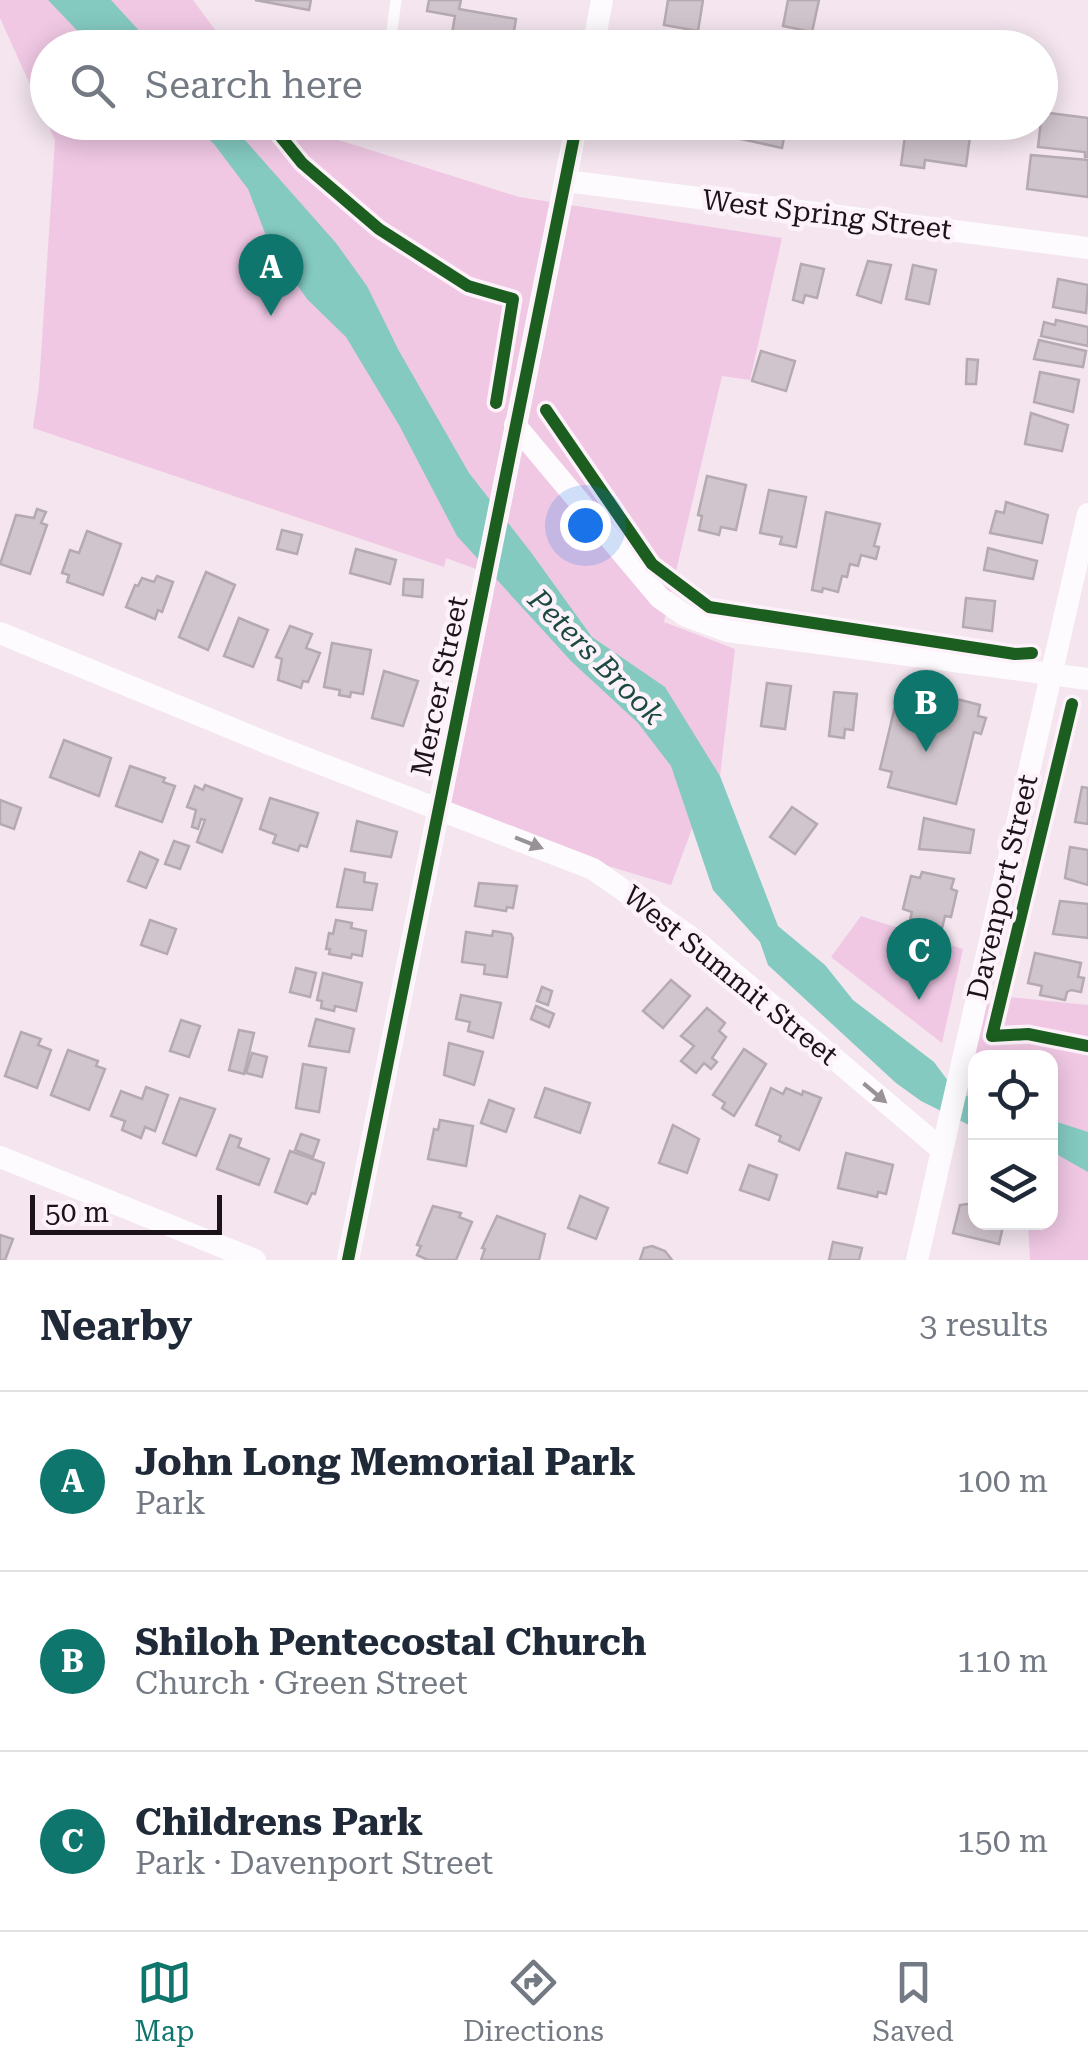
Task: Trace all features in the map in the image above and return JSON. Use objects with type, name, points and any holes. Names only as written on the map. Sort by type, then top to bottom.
[{"type":"street","points":[[596,30],[602,0]]},
{"type":"street","name":"Mercer Street","points":[[348,1260],[574,140]]},
{"type":"street","name":"West Spring Street","points":[[566,181],[1088,248]]},
{"type":"street","points":[[516,424],[660,598],[686,616],[727,631],[1088,679]]},
{"type":"street","name":"Davenport Street","points":[[917,1260],[1088,514]]},
{"type":"street","name":"West Summit Street","points":[[0,633],[593,869],[696,941],[941,1149]]},
{"type":"street","points":[[0,1157],[255,1260]]},
{"type":"lane","points":[[392,30],[396,0]]},
{"type":"shaded area","points":[[0,0],[193,0],[215,30],[30,30],[30,85],[0,18]]},
{"type":"shaded area","points":[[55,140],[339,140],[519,197],[782,238],[750,380],[722,376],[664,622],[735,649],[720,776],[693,826],[671,885],[439,815],[484,572],[446,558],[444,567],[33,428]]},
{"type":"shaded area","points":[[861,916],[963,949],[942,1043],[831,957]]},
{"type":"shaded area","points":[[979,994],[1088,1005],[1088,1260],[1030,1260],[1028,1230],[1058,1230],[1058,1050],[968,1050],[968,1096],[957,1093]]},
{"type":"water","points":[[48,0],[111,0],[138,30],[77,30]]},
{"type":"water","name":"Peters Brook","points":[[210,140],[245,140],[336,243],[367,286],[399,351],[469,473],[592,637],[665,687],[720,776],[778,926],[825,965],[853,1000],[934,1062],[957,1093],[968,1096],[968,1124],[921,1101],[896,1083],[768,965],[760,942],[713,890],[671,766],[638,723],[571,661],[457,536],[399,425],[346,337],[307,299],[270,246],[248,189]]},
{"type":"water","points":[[1058,1122],[1088,1132],[1088,1172],[1058,1155]]},
{"type":"building","points":[[255,0],[311,0],[309,10]]},
{"type":"building","points":[[429,0],[461,0],[459,9],[516,19],[514,30],[453,30],[455,16],[427,11]]},
{"type":"building","points":[[668,0],[703,0],[698,30],[664,25]]},
{"type":"building","points":[[788,0],[819,0],[812,30],[783,26]]},
{"type":"building","points":[[1058,114],[1088,118],[1088,157],[1085,152],[1038,147],[1039,140],[1058,140]]},
{"type":"building","points":[[746,140],[784,140],[782,148]]},
{"type":"building","points":[[904,140],[970,140],[966,166],[925,160],[924,168],[901,165]]},
{"type":"building","points":[[1031,155],[1088,160],[1088,197],[1027,189]]},
{"type":"building","points":[[868,261],[891,265],[881,303],[857,295]]},
{"type":"building","points":[[801,264],[824,269],[817,298],[805,295],[803,303],[793,300]]},
{"type":"building","points":[[913,265],[936,270],[929,304],[906,299]]},
{"type":"building","points":[[1058,279],[1088,285],[1086,313],[1053,307]]},
{"type":"building","points":[[1056,320],[1088,327],[1088,346],[1041,336],[1044,322],[1055,325]]},
{"type":"building","points":[[1039,340],[1086,351],[1083,367],[1034,359]]},
{"type":"building","points":[[761,351],[795,361],[786,391],[752,381]]},
{"type":"building","points":[[967,359],[978,360],[976,384],[966,384]]},
{"type":"building","points":[[1040,372],[1079,380],[1073,412],[1034,402]]},
{"type":"building","points":[[1031,413],[1068,425],[1062,451],[1025,444]]},
{"type":"building","points":[[707,476],[746,485],[736,530],[721,527],[719,535],[699,530],[702,516],[698,515]]},
{"type":"building","points":[[769,490],[806,497],[796,547],[780,544],[782,537],[760,533]]},
{"type":"building","points":[[1006,502],[1048,515],[1042,543],[990,533],[996,511],[1004,513]]},
{"type":"building","points":[[37,509],[46,512],[41,523],[47,525],[30,574],[0,564],[16,515],[34,518]]},
{"type":"building","points":[[826,512],[880,524],[874,546],[879,547],[876,559],[861,555],[858,566],[850,564],[838,592],[812,590]]},
{"type":"building","points":[[282,530],[302,535],[297,554],[277,549]]},
{"type":"building","points":[[87,531],[121,544],[103,595],[67,582],[69,575],[62,573],[70,550],[79,553]]},
{"type":"building","points":[[988,548],[1037,561],[1033,579],[984,570]]},
{"type":"building","points":[[356,549],[396,560],[390,584],[350,573]]},
{"type":"building","points":[[206,572],[235,585],[208,650],[179,637]]},
{"type":"building","points":[[157,576],[173,582],[162,612],[158,610],[155,619],[126,607],[142,578],[154,582]]},
{"type":"building","points":[[404,579],[423,580],[422,597],[403,595]]},
{"type":"building","points":[[966,598],[995,601],[992,631],[963,627]]},
{"type":"building","points":[[239,618],[268,630],[253,667],[224,656]]},
{"type":"building","points":[[290,626],[312,634],[306,648],[320,653],[308,682],[303,681],[301,688],[278,680],[282,659],[276,657]]},
{"type":"building","points":[[332,643],[371,650],[363,694],[351,692],[350,697],[324,687]]},
{"type":"building","points":[[384,671],[418,681],[403,726],[372,718]]},
{"type":"building","points":[[767,683],[791,686],[785,729],[761,726]]},
{"type":"building","points":[[914,688],[980,705],[978,716],[986,718],[981,734],[974,732],[956,804],[888,787],[892,772],[880,769],[898,694],[912,698]]},
{"type":"building","points":[[834,692],[857,694],[853,730],[845,729],[844,738],[829,736]]},
{"type":"building","points":[[64,740],[111,758],[99,796],[50,777]]},
{"type":"building","points":[[130,766],[165,778],[163,782],[175,786],[162,822],[116,806]]},
{"type":"building","points":[[205,785],[242,799],[222,852],[197,842],[205,820],[201,819],[198,829],[192,827],[196,810],[187,807],[195,786],[203,790]]},
{"type":"building","points":[[1082,787],[1088,788],[1088,824],[1075,822]]},
{"type":"building","points":[[270,798],[318,813],[307,847],[300,845],[298,851],[273,843],[276,835],[260,829]]},
{"type":"building","points":[[0,800],[21,808],[14,829],[0,824]]},
{"type":"building","points":[[792,807],[817,824],[795,854],[770,837]]},
{"type":"building","points":[[924,818],[974,830],[970,853],[919,849]]},
{"type":"building","points":[[357,821],[397,832],[391,857],[351,851]]},
{"type":"building","points":[[174,841],[189,846],[180,869],[165,864]]},
{"type":"building","points":[[1070,847],[1088,850],[1088,885],[1065,878]]},
{"type":"building","points":[[140,852],[158,860],[146,888],[128,881]]},
{"type":"building","points":[[345,869],[365,873],[364,882],[377,884],[372,910],[337,907]]},
{"type":"building","points":[[922,872],[954,879],[951,889],[957,891],[951,917],[945,916],[942,928],[910,920],[912,912],[903,909],[911,876],[920,878]]},
{"type":"building","points":[[479,883],[517,886],[513,908],[507,907],[506,911],[475,906]]},
{"type":"building","points":[[1060,901],[1088,904],[1088,938],[1053,934]]},
{"type":"building","points":[[150,920],[176,929],[167,954],[141,945]]},
{"type":"building","points":[[336,920],[366,931],[362,956],[329,954],[329,933],[333,934]]},
{"type":"building","points":[[493,931],[511,934],[513,938],[507,977],[484,974],[485,965],[462,962],[466,932],[492,936]]},
{"type":"building","points":[[1035,953],[1081,963],[1081,992],[1067,992],[1065,1000],[1040,995],[1042,986],[1028,983]]},
{"type":"building","points":[[296,968],[316,973],[310,997],[290,992]]},
{"type":"building","points":[[323,973],[362,983],[356,1011],[335,1006],[334,1011],[321,1008],[322,1001],[317,1000]]},
{"type":"building","points":[[671,980],[690,996],[663,1028],[643,1011]]},
{"type":"building","points":[[542,987],[552,991],[548,1005],[537,1001]]},
{"type":"building","points":[[461,995],[501,1003],[493,1038],[468,1031],[470,1022],[456,1019]]},
{"type":"building","points":[[536,1006],[554,1014],[549,1027],[531,1019]]},
{"type":"building","points":[[707,1008],[725,1023],[719,1031],[726,1037],[712,1058],[717,1062],[711,1069],[704,1063],[696,1073],[681,1061],[694,1046],[681,1036]]},
{"type":"building","points":[[316,1019],[354,1029],[349,1052],[309,1046]]},
{"type":"building","points":[[181,1020],[200,1026],[189,1057],[170,1051]]},
{"type":"building","points":[[239,1030],[254,1033],[244,1074],[229,1070]]},
{"type":"building","points":[[21,1032],[41,1039],[38,1045],[51,1050],[37,1088],[5,1076]]},
{"type":"building","points":[[449,1043],[483,1052],[474,1085],[444,1075]]},
{"type":"building","points":[[744,1049],[766,1064],[734,1116],[713,1095]]},
{"type":"building","points":[[68,1050],[98,1061],[96,1066],[105,1069],[89,1110],[51,1095]]},
{"type":"building","points":[[252,1053],[267,1057],[262,1077],[246,1073]]},
{"type":"building","points":[[303,1064],[326,1068],[319,1112],[296,1108]]},
{"type":"building","points":[[146,1087],[168,1095],[155,1131],[145,1127],[141,1138],[122,1130],[125,1121],[111,1116],[121,1091],[142,1099]]},
{"type":"building","points":[[545,1088],[590,1103],[580,1133],[535,1117]]},
{"type":"building","points":[[771,1088],[783,1094],[786,1088],[821,1098],[799,1150],[779,1141],[781,1136],[756,1125]]},
{"type":"building","points":[[180,1098],[215,1109],[196,1156],[163,1143]]},
{"type":"building","points":[[489,1100],[514,1109],[506,1132],[481,1123]]},
{"type":"building","points":[[440,1120],[473,1126],[466,1166],[428,1159],[434,1129],[438,1130]]},
{"type":"building","points":[[673,1125],[699,1139],[687,1173],[659,1163]]},
{"type":"building","points":[[301,1134],[319,1140],[313,1157],[295,1150]]},
{"type":"building","points":[[230,1135],[241,1139],[238,1147],[269,1159],[259,1185],[217,1169]]},
{"type":"building","points":[[290,1151],[324,1163],[315,1194],[307,1204],[275,1192]]},
{"type":"building","points":[[846,1153],[893,1165],[886,1194],[878,1192],[877,1197],[838,1188]]},
{"type":"building","points":[[749,1165],[777,1175],[769,1200],[740,1190]]},
{"type":"building","points":[[580,1196],[608,1208],[596,1239],[568,1228]]},
{"type":"building","points":[[968,1204],[968,1230],[1002,1230],[999,1244],[953,1233],[960,1205]]},
{"type":"building","points":[[433,1206],[461,1213],[459,1217],[472,1222],[456,1260],[428,1260],[417,1255],[421,1246],[417,1245]]},
{"type":"building","points":[[497,1216],[545,1234],[539,1260],[481,1260],[485,1249],[482,1248]]},
{"type":"building","points":[[0,1235],[13,1239],[5,1260],[0,1260]]},
{"type":"building","points":[[833,1242],[862,1248],[859,1260],[829,1260]]},
{"type":"building","points":[[652,1246],[665,1251],[672,1260],[640,1260],[644,1248]]},
{"type":"cycle path","points":[[283,140],[302,163],[379,229],[468,286],[513,299],[496,403]]},
{"type":"cycle path","points":[[348,1260],[573,140]]},
{"type":"cycle path","points":[[546,410],[652,564],[709,607],[1015,654],[1032,653]]},
{"type":"cycle path","points":[[1072,704],[992,1036],[1028,1034],[1088,1046]]},
{"type":"place","name":"John Long Memorial Park","points":[[271,316]]},
{"type":"place","name":"Shiloh Pentecostal Church","points":[[926,752]]},
{"type":"place","name":"Childrens Park","points":[[919,1000]]}]
